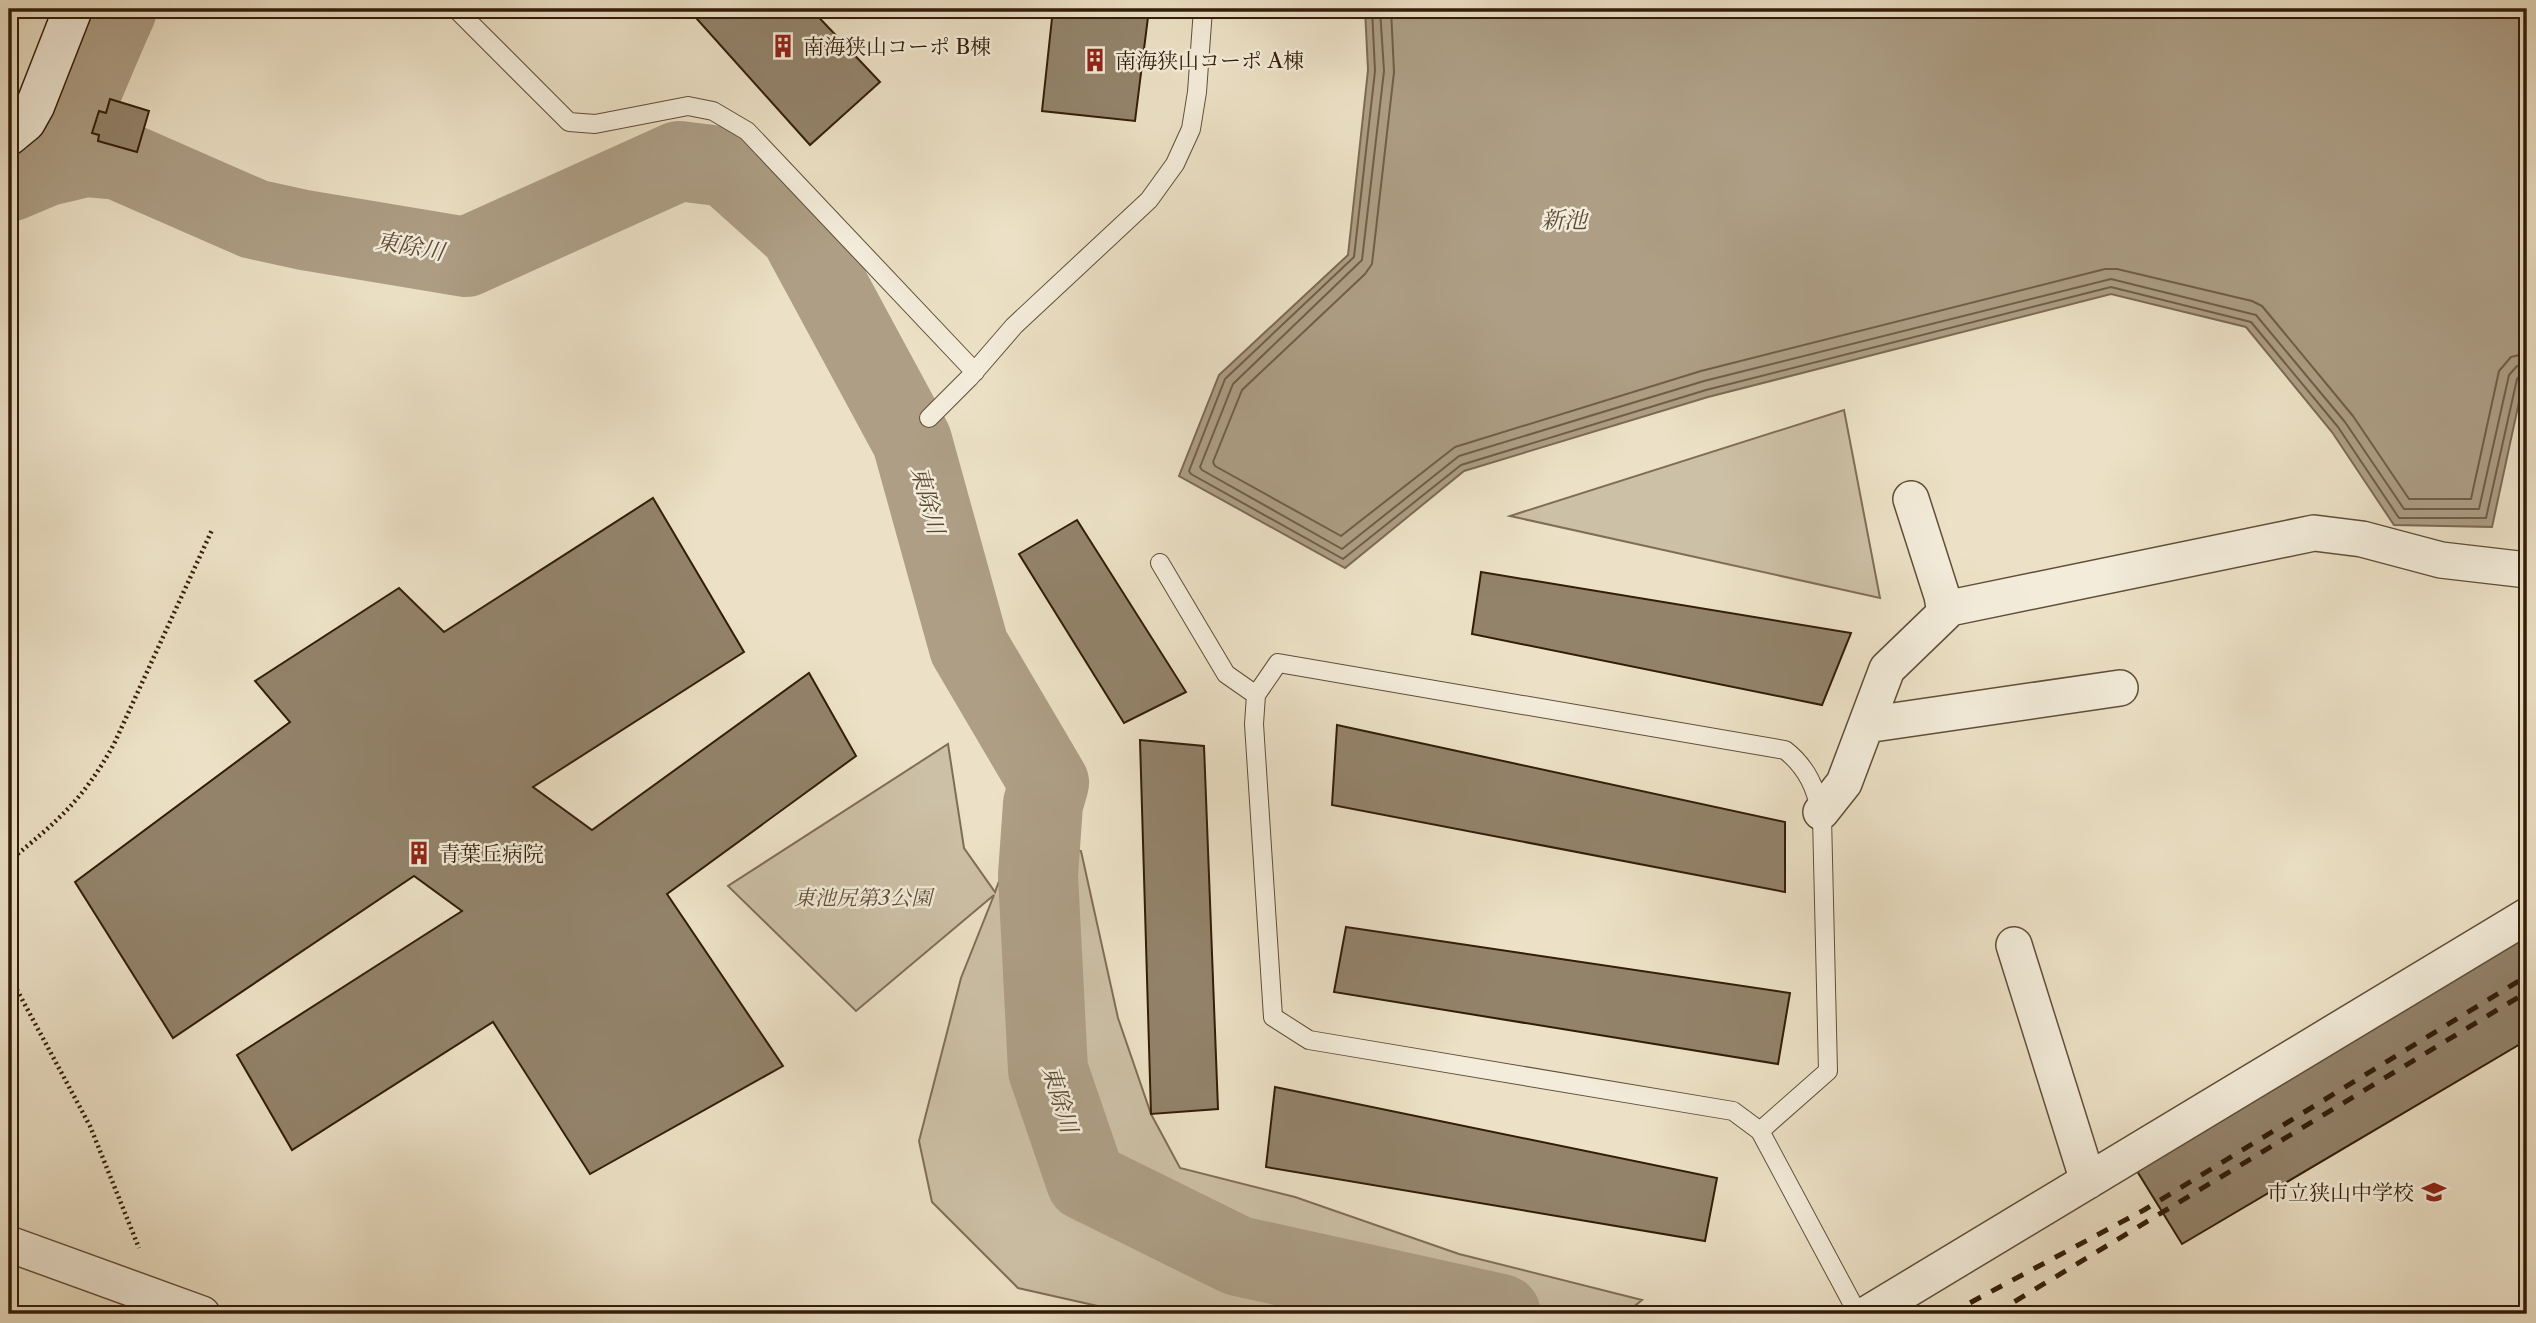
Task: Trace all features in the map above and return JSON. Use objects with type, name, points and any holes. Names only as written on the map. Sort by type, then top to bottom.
[{"type":"street","points":[[9,136],[26,122],[35,106],[73,9]]},
{"type":"street","points":[[1821,812],[1844,783],[1887,669],[1945,613],[1911,499]]},
{"type":"street","points":[[1945,609],[2314,533],[2362,538],[2441,560],[2527,570]]},
{"type":"street","points":[[1866,725],[2120,688]]},
{"type":"street","points":[[1867,1314],[2527,916]]},
{"type":"street","points":[[2014,945],[2088,1181]]},
{"type":"street","points":[[9,1244],[202,1314]]},
{"type":"lane","points":[[457,9],[569,122],[595,124],[688,107],[713,111],[747,131],[975,372]]},
{"type":"lane","points":[[929,418],[975,372],[1014,326],[1149,200],[1175,164],[1191,129],[1197,92],[1203,9]]},
{"type":"lane","points":[[1160,563],[1226,674],[1256,695]]},
{"type":"lane","points":[[1760,1131],[1828,1071],[1821,812],[1813,781],[1797,760],[1785,750],[1278,663],[1256,695],[1254,724],[1273,1017],[1310,1040],[1733,1111],[1760,1131],[1858,1314]]},
{"type":"path","points":[[9,861],[58,821],[97,775],[114,744],[212,530]]},
{"type":"path","points":[[9,975],[90,1126],[148,1271],[142,1292]]},
{"type":"green space","points":[[1844,410],[1880,598],[1510,516]]},
{"type":"green space","name":"東池尻第3公園","points":[[948,744],[964,848],[995,892],[1015,838],[1081,851],[1118,1018],[1151,1114],[1180,1168],[1295,1197],[1459,1254],[1642,1300],[1625,1314],[1133,1314],[1018,1288],[932,1202],[919,1141],[961,978],[994,895],[856,1011],[728,886]]},
{"type":"water","name":"新池","points":[[1365,9],[2527,9],[2527,365],[2492,527],[2394,525],[2332,432],[2246,327],[2111,294],[1708,397],[1464,471],[1345,568],[1179,476],[1219,375],[1348,255],[1368,70]]},
{"type":"building","name":"南海狭山コーポ B棟","points":[[688,9],[811,9],[880,82],[810,145]]},
{"type":"building","name":"南海狭山コーポ A棟","points":[[1053,9],[1149,9],[1135,121],[1042,111]]},
{"type":"building","points":[[110,99],[149,111],[137,152],[98,141],[99,135],[92,133],[99,111],[106,113]]},
{"type":"building","name":"青葉丘病院","points":[[653,498],[744,652],[533,787],[592,830],[809,673],[856,756],[667,894],[783,1066],[590,1174],[493,1022],[292,1150],[237,1055],[462,911],[414,876],[173,1038],[75,882],[290,722],[255,681],[399,588],[444,632]]},
{"type":"building","points":[[1077,520],[1186,692],[1124,723],[1019,554]]},
{"type":"building","points":[[1481,572],[1851,633],[1822,705],[1472,634]]},
{"type":"building","points":[[1337,725],[1785,822],[1785,892],[1332,805]]},
{"type":"building","points":[[1140,740],[1204,746],[1218,1109],[1151,1114]]},
{"type":"building","points":[[1346,927],[1790,993],[1778,1064],[1334,992]]},
{"type":"building","points":[[2527,929],[2527,1040],[2182,1244],[2137,1171]]},
{"type":"building","points":[[1275,1087],[1717,1178],[1705,1241],[1266,1167]]},
{"type":"waterway","points":[[47,166],[117,9]]},
{"type":"waterway","name":"東除川","points":[[9,182],[47,166],[85,157],[119,160],[254,219],[466,257],[679,161],[727,167],[799,232],[912,441],[969,647],[1049,783],[1043,804],[1038,875],[1048,1070],[1086,1181],[1238,1256],[1501,1314]]},
{"type":"railway","points":[[1949,1314],[2144,1210],[2527,976]]},
{"type":"railway","points":[[1994,1314],[2527,992]]},
{"type":"place","name":"南海狭山コーポ B棟","points":[[783,46]]},
{"type":"place","name":"南海狭山コーポ A棟","points":[[1095,60]]},
{"type":"place","name":"青葉丘病院","points":[[419,853]]},
{"type":"place","name":"市立狭山中学校","points":[[2434,1192]]}]
